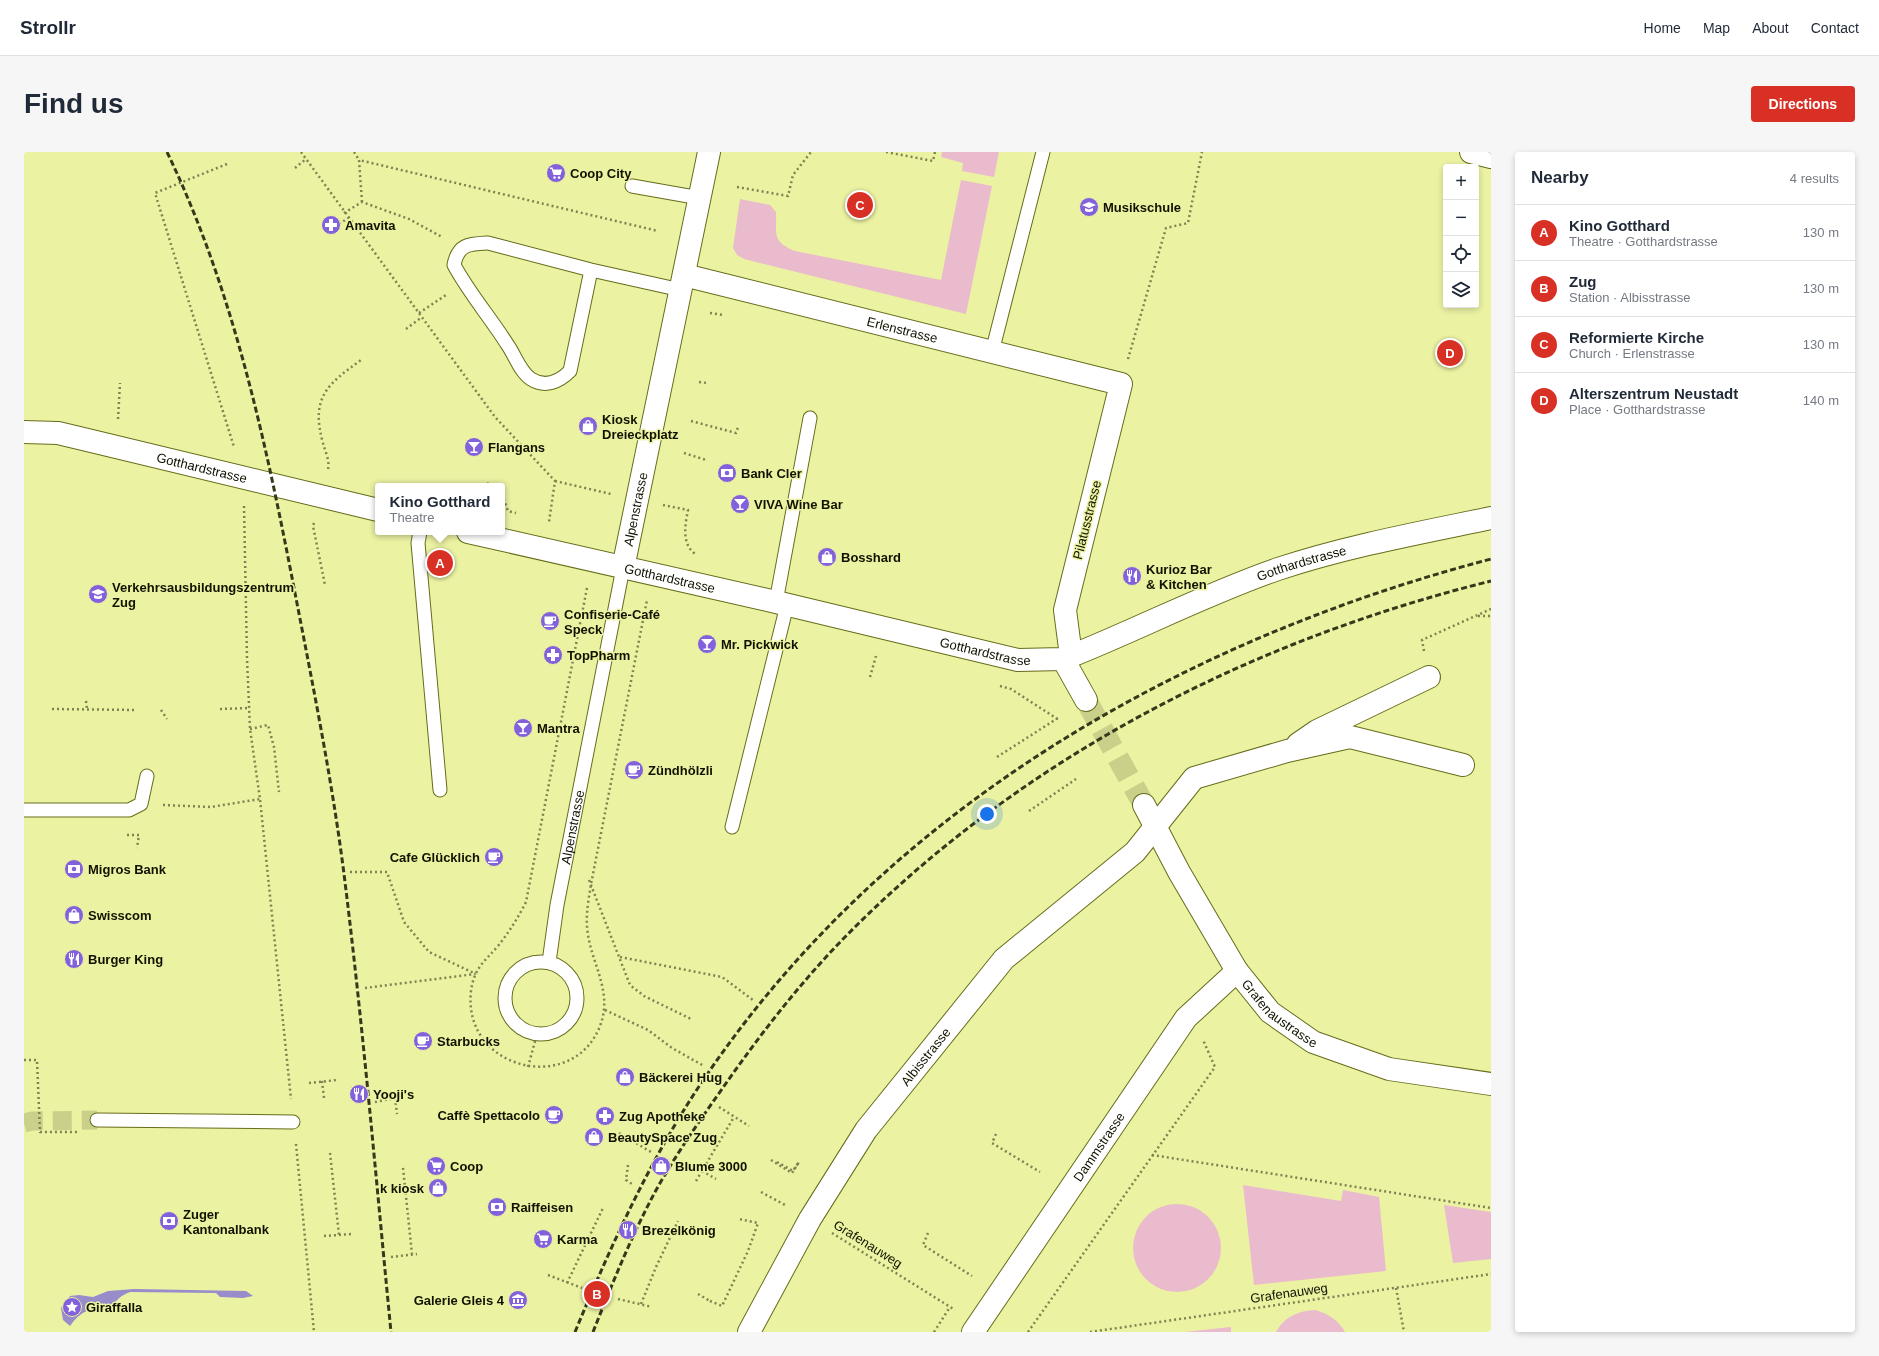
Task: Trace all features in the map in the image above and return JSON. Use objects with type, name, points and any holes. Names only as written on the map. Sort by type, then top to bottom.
[{"type":"street","name":"Alpenstrasse","points":[[623,568],[709,152]]},
{"type":"street","points":[[1471,152],[1491,157]]},
{"type":"street","name":"Erlenstrasse","points":[[683,283],[992,352],[1121,384]]},
{"type":"street","name":"Pilatusstrasse","points":[[1067,658],[1065,610],[1121,384]]},
{"type":"street","name":"Gotthardstrasse","points":[[24,432],[65,435],[375,509]]},
{"type":"street","name":"Gotthardstrasse","points":[[480,535],[545,551],[782,603],[1018,660],[1067,658],[1213,594],[1278,570],[1344,549],[1491,518]]},
{"type":"street","points":[[1067,658],[1086,700]]},
{"type":"street","points":[[1287,751],[1317,731],[1429,677]]},
{"type":"street","points":[[1155,826],[1194,778],[1287,751],[1350,737],[1463,765]]},
{"type":"street","name":"Grafenaustrasse","points":[[1144,805],[1237,972],[1270,1012],[1313,1042],[1389,1068],[1491,1084]]},
{"type":"street","name":"Albisstrasse","points":[[749,1332],[810,1219],[866,1130],[1004,959],[1135,852],[1155,826]]},
{"type":"street","name":"Dammstrasse","points":[[972,1332],[1186,1018],[1237,972]]},
{"type":"lane","points":[[992,352],[1043,152]]},
{"type":"lane","points":[[632,186],[700,198]]},
{"type":"lane","points":[[592,270],[570,371],[562,380],[552,383],[541,383],[531,379],[524,372],[508,344],[454,265],[456,255],[461,248],[473,243],[488,243],[592,270],[683,283]]},
{"type":"lane","points":[[732,827],[782,603],[810,418]]},
{"type":"lane","points":[[419,535],[418,543],[440,790]]},
{"type":"lane","name":"Alpenstrasse","points":[[549,962],[557,905],[623,568]]},
{"type":"lane","points":[[24,810],[129,810],[141,804],[147,776]]},
{"type":"lane","points":[[536,961],[549,962],[560,966],[570,975],[576,986],[578,998],[576,1010],[569,1021],[560,1029],[549,1033],[536,1034],[526,1031],[516,1025],[509,1016],[505,1005],[504,994],[507,982],[514,972],[524,965],[536,961]]},
{"type":"lane","points":[[97,1120],[293,1122]]},
{"type":"path","points":[[301,152],[344,213],[495,417],[555,480],[545,551]]},
{"type":"path","points":[[354,152],[359,160],[362,202]]},
{"type":"path","points":[[738,187],[788,196],[793,175],[811,152]]},
{"type":"path","points":[[886,152],[933,161],[935,152]]},
{"type":"path","points":[[1121,384],[1166,228],[1188,223],[1202,152]]},
{"type":"path","points":[[295,168],[306,159]]},
{"type":"path","points":[[359,160],[658,230]]},
{"type":"path","points":[[227,164],[154,193],[234,448]]},
{"type":"path","points":[[344,213],[362,202]]},
{"type":"path","points":[[362,202],[409,219],[461,248]]},
{"type":"path","points":[[335,227],[348,218]]},
{"type":"path","points":[[419,313],[465,283]]},
{"type":"path","points":[[710,313],[724,315]]},
{"type":"path","points":[[406,329],[422,317]]},
{"type":"path","points":[[325,585],[313,526],[329,464],[318,417],[322,396],[333,381],[361,360]]},
{"type":"path","points":[[699,382],[707,383]]},
{"type":"path","points":[[118,419],[120,383]]},
{"type":"path","points":[[691,421],[736,433],[738,427]]},
{"type":"path","points":[[684,453],[706,460]]},
{"type":"path","points":[[244,498],[250,729],[260,799],[293,1122]]},
{"type":"path","points":[[505,502],[508,511],[522,514]]},
{"type":"path","points":[[542,519],[549,521]]},
{"type":"path","points":[[213,591],[246,588]]},
{"type":"path","points":[[1439,631],[1491,609]]},
{"type":"path","points":[[1476,616],[1491,616]]},
{"type":"path","points":[[579,629],[580,634]]},
{"type":"path","points":[[635,644],[639,640]]},
{"type":"path","points":[[870,677],[876,656]]},
{"type":"path","points":[[997,757],[1059,719],[1011,689]]},
{"type":"path","points":[[86,701],[87,709]]},
{"type":"path","points":[[220,709],[250,708]]},
{"type":"path","points":[[52,709],[136,710]]},
{"type":"path","points":[[161,710],[167,719]]},
{"type":"path","points":[[250,729],[268,725],[274,747],[279,792]]},
{"type":"path","points":[[1029,811],[1076,778]]},
{"type":"path","points":[[141,804],[211,808],[260,799]]},
{"type":"path","points":[[124,835],[139,835],[137,848]]},
{"type":"path","points":[[350,872],[387,872],[404,922],[429,952],[476,974],[365,988]]},
{"type":"path","points":[[588,880],[630,985],[644,996],[692,1019]]},
{"type":"path","points":[[619,957],[722,977],[753,1000]]},
{"type":"path","points":[[604,1010],[648,1030],[672,1048],[704,1066]]},
{"type":"path","points":[[528,1067],[536,1034]]},
{"type":"path","points":[[1028,1332],[1215,1067],[1201,1036]]},
{"type":"path","points":[[309,1083],[337,1080]]},
{"type":"path","points":[[322,1081],[324,1098]]},
{"type":"path","points":[[375,1102],[400,1097]]},
{"type":"path","points":[[395,1098],[397,1114]]},
{"type":"path","points":[[719,1107],[749,1126]]},
{"type":"path","points":[[716,1179],[702,1170],[695,1182],[734,1116]]},
{"type":"path","points":[[619,1133],[651,1152]]},
{"type":"path","points":[[996,1134],[992,1144],[1040,1172]]},
{"type":"path","points":[[330,1153],[339,1235]]},
{"type":"path","points":[[1152,1155],[1491,1208]]},
{"type":"path","points":[[297,1158],[314,1332]]},
{"type":"path","points":[[771,1160],[792,1174],[798,1162]]},
{"type":"path","points":[[777,1162],[793,1171]]},
{"type":"path","points":[[628,1165],[626,1180],[632,1184]]},
{"type":"path","points":[[402,1168],[412,1254]]},
{"type":"path","name":"Grafenauweg","points":[[761,1192],[810,1219],[960,1312]]},
{"type":"path","points":[[567,1283],[603,1208]]},
{"type":"path","points":[[698,1294],[722,1306],[748,1251],[758,1223],[739,1219]]},
{"type":"path","points":[[641,1304],[656,1267],[678,1221]]},
{"type":"path","points":[[928,1233],[923,1245],[972,1276]]},
{"type":"path","points":[[324,1236],[352,1234]]},
{"type":"path","points":[[391,1257],[417,1254]]},
{"type":"path","name":"Grafenauweg","points":[[1091,1332],[1491,1274]]},
{"type":"path","points":[[548,1276],[582,1288]]},
{"type":"path","points":[[1396,1288],[1404,1332]]},
{"type":"path","points":[[618,1299],[652,1307]]},
{"type":"path","points":[[934,1332],[950,1307]]},
{"type":"shaded area","points":[[942,152],[999,152],[994,177],[962,171],[963,163],[941,157]]},
{"type":"shaded area","points":[[961,180],[992,186],[966,314],[744,259],[737,255],[733,248],[740,199],[770,205],[776,212],[776,231],[779,240],[782,244],[795,251],[941,280]]},
{"type":"shaded area","points":[[1243,1185],[1341,1201],[1343,1190],[1379,1197],[1386,1271],[1254,1285]]},
{"type":"shaded area","points":[[1177,1204],[1194,1207],[1202,1211],[1214,1223],[1218,1231],[1221,1248],[1218,1265],[1214,1273],[1202,1285],[1194,1289],[1177,1292],[1160,1289],[1152,1285],[1140,1273],[1136,1265],[1133,1248],[1136,1231],[1140,1223],[1152,1211],[1160,1207]]},
{"type":"shaded area","points":[[1444,1205],[1491,1212],[1491,1259],[1453,1263]]},
{"type":"shaded area","points":[[134,1289],[246,1291],[253,1296],[243,1298],[220,1297],[216,1293],[130,1292],[121,1296],[115,1303],[114,1310],[89,1310],[80,1315],[70,1326],[63,1320],[61,1308],[70,1296],[79,1295],[93,1297],[108,1291]]},
{"type":"shaded area","points":[[1316,1310],[1333,1318],[1345,1332],[1276,1332],[1288,1318],[1293,1315]]},
{"type":"shaded area","points":[[1231,1327],[1231,1332],[1184,1332]]},
{"type":"tunnel","points":[[1086,700],[1144,805]]},
{"type":"tunnel","points":[[24,1123],[32,1121],[97,1120]]},
{"type":"railway","points":[[167,152],[191,205],[211,258],[245,368],[272,480],[315,698],[334,804],[351,931],[391,1332]]},
{"type":"railway","points":[[575,1332],[603,1266],[634,1200],[668,1137],[706,1076],[780,980],[862,893],[953,816],[1051,747],[1155,687],[1264,636],[1376,593],[1491,559]]},
{"type":"railway","points":[[593,1332],[630,1243],[655,1192],[696,1127],[736,1069],[765,1030],[828,955],[913,873],[986,814],[1063,762],[1143,714],[1227,673],[1313,637],[1401,606],[1491,581]]},
{"type":"place","name":"Coop City","points":[[556,173]]},
{"type":"place","name":"Reformierte Kirche","points":[[860,205]]},
{"type":"place","name":"Musikschule","points":[[1089,207]]},
{"type":"place","name":"Amavita","points":[[331,225]]},
{"type":"place","name":"Alterszentrum Neustadt","points":[[1450,353]]},
{"type":"place","name":"Kiosk Dreieckplatz","points":[[588,426]]},
{"type":"place","name":"Flangans","points":[[474,447]]},
{"type":"place","name":"Bank Cler","points":[[727,473]]},
{"type":"place","name":"VIVA Wine Bar","points":[[740,504]]},
{"type":"place","name":"Bosshard","points":[[827,557]]},
{"type":"place","name":"Kino Gotthard","points":[[440,563]]},
{"type":"place","name":"Kurioz Bar & Kitchen","points":[[1132,576]]},
{"type":"place","name":"Verkehrsausbildungszentrum Zug","points":[[98,594]]},
{"type":"place","name":"Confiserie-Café Speck","points":[[550,621]]},
{"type":"place","name":"Mr. Pickwick","points":[[707,644]]},
{"type":"place","name":"TopPharm","points":[[553,655]]},
{"type":"place","name":"Mantra","points":[[523,728]]},
{"type":"place","name":"Zündhölzli","points":[[634,770]]},
{"type":"place","name":"Cafe Glücklich","points":[[494,857]]},
{"type":"place","name":"Migros Bank","points":[[74,869]]},
{"type":"place","name":"Swisscom","points":[[74,915]]},
{"type":"place","name":"Burger King","points":[[74,959]]},
{"type":"place","name":"Starbucks","points":[[423,1041]]},
{"type":"place","name":"Bäckerei Hug","points":[[625,1077]]},
{"type":"place","name":"Yooji's","points":[[359,1094]]},
{"type":"place","name":"Caffè Spettacolo","points":[[554,1115]]},
{"type":"place","name":"Zug Apotheke","points":[[605,1116]]},
{"type":"place","name":"BeautySpace Zug","points":[[594,1137]]},
{"type":"place","name":"Coop","points":[[436,1166]]},
{"type":"place","name":"Blume 3000","points":[[661,1166]]},
{"type":"place","name":"k kiosk","points":[[438,1188]]},
{"type":"place","name":"Raiffeisen","points":[[497,1207]]},
{"type":"place","name":"Zuger Kantonalbank","points":[[169,1221]]},
{"type":"place","name":"Brezelkönig","points":[[628,1230]]},
{"type":"place","name":"Karma","points":[[543,1239]]},
{"type":"place","name":"Zug","points":[[597,1294]]},
{"type":"place","name":"Galerie Gleis 4","points":[[518,1300]]},
{"type":"place","name":"Giraffalla","points":[[72,1307]]}]
